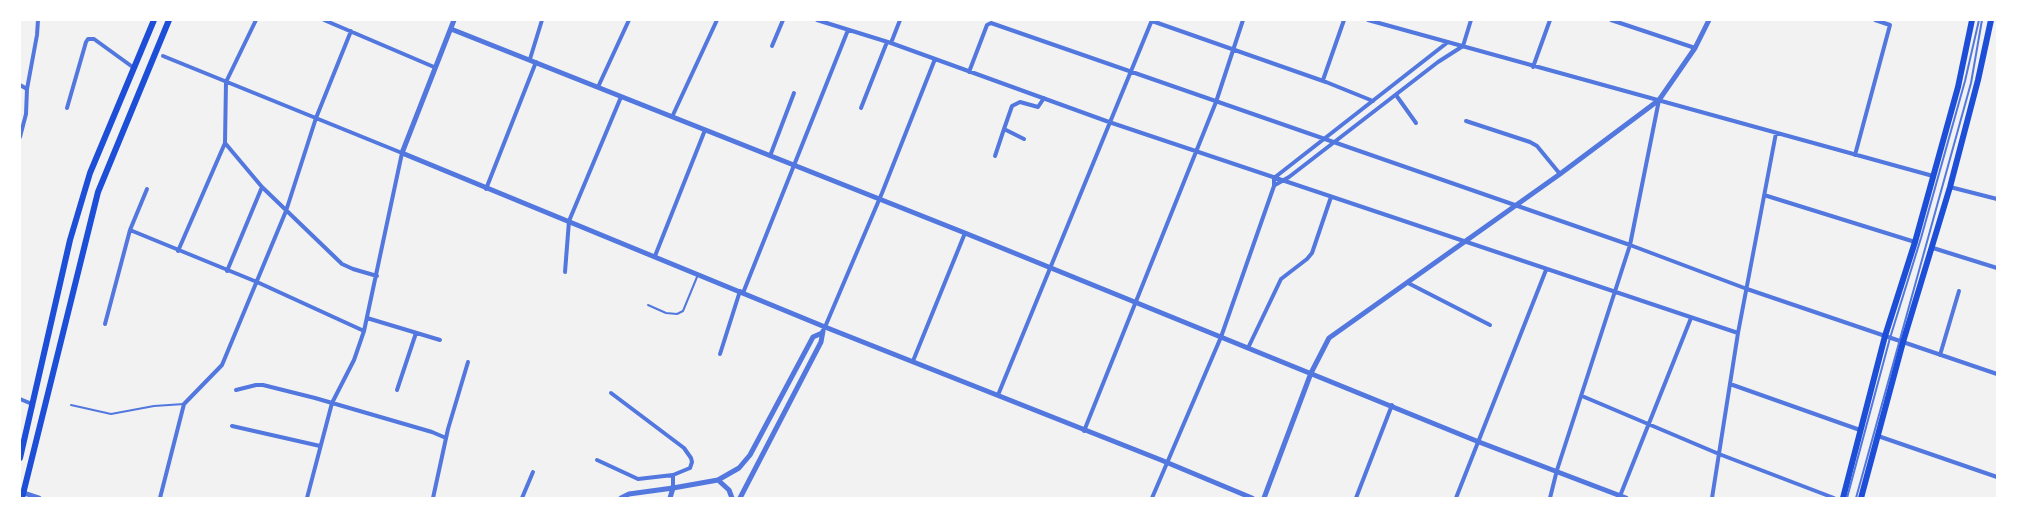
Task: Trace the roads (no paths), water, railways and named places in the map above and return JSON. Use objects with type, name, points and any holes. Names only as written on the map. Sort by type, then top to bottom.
[{"type":"main road","points":[[20,458],[70,240],[90,173],[154,20]]},
{"type":"main road","points":[[23,496],[98,192],[169,20]]},
{"type":"main road","points":[[1843,498],[1860,430],[1915,242],[1975,20]]},
{"type":"main road","points":[[1978,80],[1986,20]]},
{"type":"main road","points":[[1861,498],[1901,341],[1933,248],[1950,187],[1978,80],[1991,20]]},
{"type":"street","points":[[178,250],[225,143],[226,82],[256,20]]},
{"type":"street","points":[[324,20],[434,67]]},
{"type":"street","points":[[307,498],[332,403],[354,360],[364,331],[402,153],[434,67],[454,20]]},
{"type":"street","points":[[486,189],[533,60],[542,20]]},
{"type":"street","points":[[598,87],[629,20]]},
{"type":"street","points":[[672,117],[717,20]]},
{"type":"street","points":[[772,46],[783,20]]},
{"type":"street","points":[[817,20],[889,42],[1196,152],[1738,333]]},
{"type":"street","points":[[861,108],[900,20]]},
{"type":"street","points":[[998,395],[1152,20],[1323,80],[1373,101]]},
{"type":"street","points":[[1084,431],[1216,102],[1243,20]]},
{"type":"street","points":[[1323,80],[1344,20]]},
{"type":"street","points":[[1368,20],[1933,176]]},
{"type":"street","points":[[1396,27],[1398,20]]},
{"type":"street","points":[[1275,185],[1284,181],[1438,62],[1463,46],[1471,20]]},
{"type":"street","points":[[1533,67],[1550,20]]},
{"type":"street","points":[[1611,20],[1695,48]]},
{"type":"street","points":[[1264,498],[1311,373],[1332,336],[1560,174],[1659,100],[1695,48],[1709,20]]},
{"type":"street","points":[[1855,155],[1890,25],[1875,20]]},
{"type":"street","points":[[20,137],[26,114],[27,89],[38,22]]},
{"type":"street","points":[[969,72],[986,25],[990,23],[1630,245],[1747,289],[1997,374]]},
{"type":"street","points":[[451,29],[965,233],[1392,405],[1479,442],[1557,470],[1623,497],[1648,424],[1691,318]]},
{"type":"street","points":[[720,354],[742,292],[848,30]]},
{"type":"street","points":[[160,498],[184,404],[222,365],[286,211],[316,118],[351,32]]},
{"type":"street","points":[[67,108],[88,39],[94,39],[134,68]]},
{"type":"street","points":[[1274,178],[1448,42]]},
{"type":"street","points":[[163,56],[742,292],[823,330],[998,395],[1252,498]]},
{"type":"street","points":[[740,498],[821,342],[823,330],[880,199],[935,59]]},
{"type":"street","points":[[20,85],[27,89]]},
{"type":"street","points":[[770,156],[794,93]]},
{"type":"street","points":[[1396,95],[1416,123]]},
{"type":"street","points":[[565,272],[569,221],[621,97]]},
{"type":"street","points":[[994,156],[1012,106],[1020,102],[1038,107],[1044,98]]},
{"type":"street","points":[[1550,498],[1613,292],[1630,245],[1659,100]]},
{"type":"street","points":[[1466,120],[1537,146],[1560,174]]},
{"type":"street","points":[[1004,129],[1024,139]]},
{"type":"street","points":[[655,256],[705,130]]},
{"type":"street","points":[[1712,498],[1738,333],[1776,133]]},
{"type":"street","points":[[225,143],[262,187],[342,264],[377,276]]},
{"type":"street","points":[[1152,498],[1221,337],[1275,185],[1274,178]]},
{"type":"street","points":[[226,271],[262,187]]},
{"type":"street","points":[[1950,187],[1997,199]]},
{"type":"street","points":[[105,324],[130,230],[147,189]]},
{"type":"street","points":[[1764,196],[1915,242]]},
{"type":"street","points":[[1248,348],[1281,279],[1312,253],[1331,197]]},
{"type":"street","points":[[130,230],[256,282],[364,331]]},
{"type":"street","points":[[913,362],[965,233]]},
{"type":"street","points":[[1933,248],[1997,268]]},
{"type":"street","points":[[1456,498],[1546,270]]},
{"type":"street","points":[[1408,283],[1490,325]]},
{"type":"street","points":[[1940,355],[1959,291]]},
{"type":"street","points":[[367,318],[440,340]]},
{"type":"street","points":[[622,497],[718,480],[739,468],[750,455],[813,337],[823,330]]},
{"type":"street","points":[[397,390],[416,333]]},
{"type":"street","points":[[432,498],[446,438],[468,362]]},
{"type":"street","points":[[1730,384],[1860,430]]},
{"type":"street","points":[[236,390],[262,385],[332,403],[432,432],[446,438]]},
{"type":"street","points":[[596,460],[635,478],[673,475],[690,468],[691,458],[684,448],[611,393]]},
{"type":"street","points":[[1582,396],[1719,454],[1834,498]]},
{"type":"street","points":[[20,399],[32,404]]},
{"type":"street","points":[[1356,498],[1392,405]]},
{"type":"street","points":[[232,426],[320,446]]},
{"type":"street","points":[[1878,436],[1997,476]]},
{"type":"street","points":[[522,498],[533,472]]},
{"type":"street","points":[[670,498],[673,488],[673,475]]},
{"type":"street","points":[[718,480],[729,490],[732,498]]},
{"type":"street","points":[[23,496],[38,498]]},
{"type":"street","points":[[622,497],[630,498]]},
{"type":"lane","points":[[1847,498],[1888,337],[1921,238],[1965,81],[1975,20]]},
{"type":"lane","points":[[1856,498],[1971,83],[1982,20]]},
{"type":"lane","points":[[648,305],[666,313],[677,314],[683,311],[698,274]]},
{"type":"lane","points":[[71,405],[111,414],[154,406],[184,404]]}]
